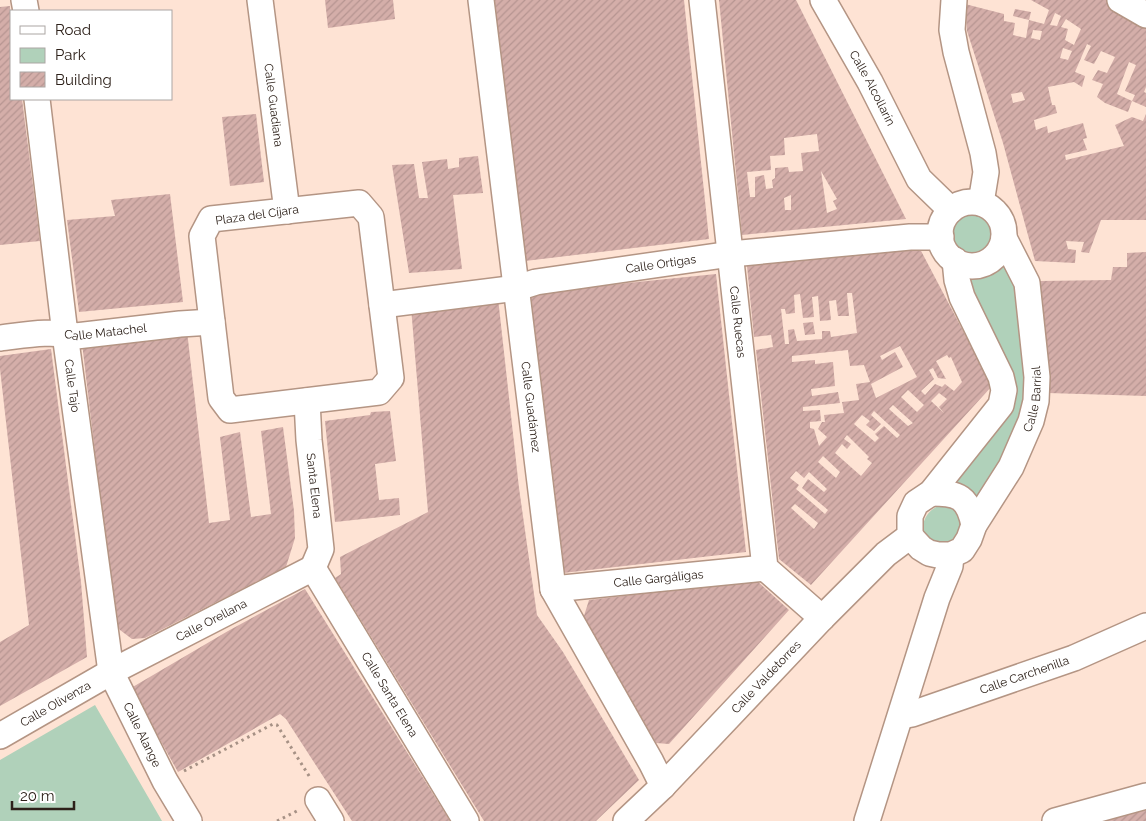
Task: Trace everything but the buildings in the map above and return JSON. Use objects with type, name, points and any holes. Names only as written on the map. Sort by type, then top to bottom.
[{"type":"street","name":"Calle Guadiana","points":[[260,0],[287,211]]},
{"type":"street","name":"Calle Guadámez","points":[[481,0],[553,589],[663,786]]},
{"type":"street","name":"Calle Ruecas","points":[[702,0],[765,568]]},
{"type":"street","name":"Calle Alcollarín","points":[[823,0],[870,82],[919,179],[945,224]]},
{"type":"street","points":[[954,0],[952,30],[956,52],[983,153],[986,172],[981,203]]},
{"type":"street","points":[[1120,0],[1146,15]]},
{"type":"street","name":"Calle Tajo","points":[[37,100],[65,334],[111,672]]},
{"type":"street","points":[[966,202],[981,203],[990,207],[1002,220],[1004,238],[1001,248],[986,263],[975,266],[964,265],[954,260],[943,246],[945,224],[966,202]]},
{"type":"street","name":"Plaza del Cíjara","points":[[359,203],[371,217],[382,305],[391,378],[379,392],[230,410],[221,398],[202,236],[211,219],[359,203]]},
{"type":"street","name":"Calle Ortigas","points":[[382,305],[516,288],[536,282],[731,254],[910,237],[945,224]]},
{"type":"street","name":"Calle Barrial","points":[[867,821],[937,598],[957,552],[970,539],[974,525],[1011,467],[1031,420],[1036,401],[1037,377],[1027,282],[1004,238]]},
{"type":"street","name":"Calle Valdetorres","points":[[626,821],[663,786],[822,618],[886,554],[910,526],[916,503],[932,493],[1001,405],[1004,390],[1001,377],[962,297],[954,260]]},
{"type":"street","name":"Calle Matachel","points":[[0,338],[44,333],[76,336],[212,322]]},
{"type":"street","name":"Santa Elena","points":[[307,401],[309,440],[321,549],[313,568]]},
{"type":"street","points":[[932,493],[952,493],[962,499],[971,510],[974,525]]},
{"type":"street","points":[[910,526],[929,553],[938,555],[957,552]]},
{"type":"street","name":"Calle Orellana","points":[[111,672],[313,568]]},
{"type":"street","name":"Calle Santa Elena","points":[[313,568],[466,821]]},
{"type":"street","points":[[765,568],[822,618]]},
{"type":"street","name":"Calle Gargáligas","points":[[553,589],[765,568]]},
{"type":"street","name":"Calle Carchenilla","points":[[900,716],[912,714],[1074,658],[1146,626]]},
{"type":"street","name":"Calle Olivenza","points":[[0,736],[111,672]]},
{"type":"street","name":"Calle Alange","points":[[111,672],[165,781],[188,821]]},
{"type":"street","points":[[1055,821],[1146,796]]},
{"type":"path","points":[[165,781],[273,724],[277,725],[323,798],[325,811],[277,821]]},
{"type":"green space","points":[[973,211],[985,215],[991,221],[995,233],[991,245],[985,251],[973,255],[961,251],[955,245],[951,233],[955,221],[961,215]]},
{"type":"green space","points":[[1007,253],[1018,281],[1028,371],[1022,419],[1002,466],[978,501],[944,483],[1001,415],[962,269],[975,271],[987,268],[998,263]]},
{"type":"green space","points":[[941,505],[954,507],[964,522],[957,539],[945,544],[935,542],[927,537],[923,527],[926,516]]},
{"type":"green space","points":[[95,705],[162,821],[0,821],[0,760]]}]
